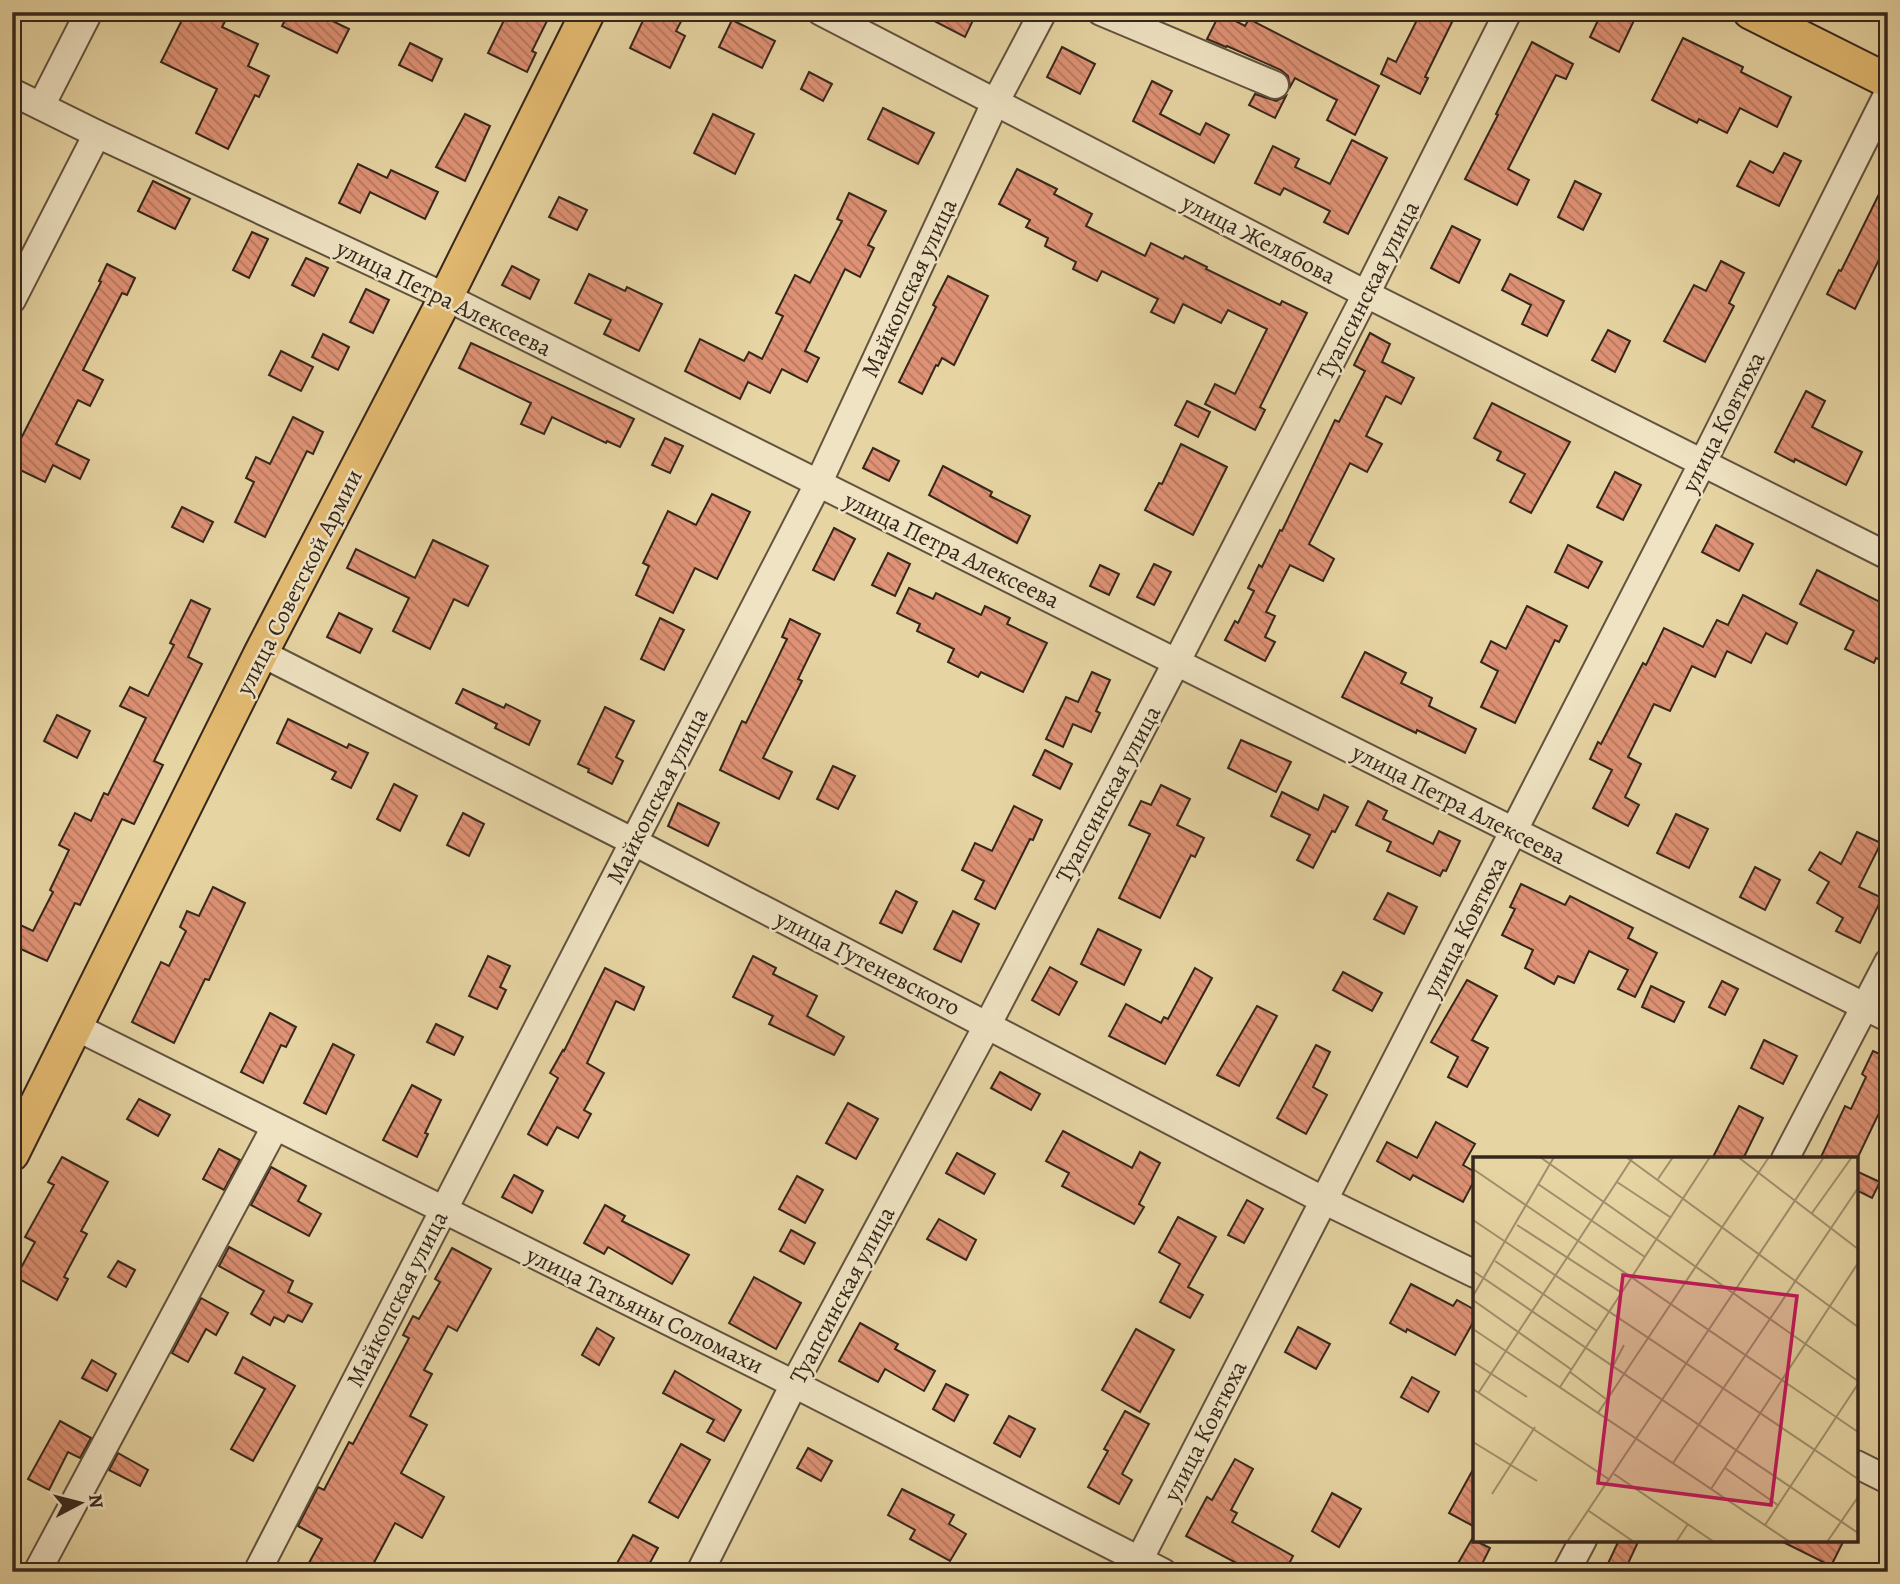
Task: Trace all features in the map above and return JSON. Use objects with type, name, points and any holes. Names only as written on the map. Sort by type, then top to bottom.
[{"type":"main road","name":"улица Советской Армии","points":[[12,1154],[261,653],[446,297],[588,12]]},
{"type":"main road","points":[[1750,12],[1888,81]]},
{"type":"street","points":[[41,106],[89,12]]},
{"type":"street","name":"улица Желябова","points":[[821,12],[1366,294],[1888,556]]},
{"type":"street","name":"Майкопская улица","points":[[257,1572],[818,484],[995,103],[1043,12]]},
{"type":"street","points":[[1101,12],[1275,85]]},
{"type":"street","name":"Туапсинская улица","points":[[700,1572],[794,1384],[988,1024],[1177,661],[1508,12]]},
{"type":"street","name":"улица Петра Алексеева","points":[[12,92],[446,297],[1876,1012]]},
{"type":"street","name":"улица Ковтюха","points":[[1145,1568],[1323,1200],[1703,462],[1888,93]]},
{"type":"street","points":[[12,300],[97,134]]},
{"type":"street","name":"улица Гутеневского","points":[[261,653],[988,1024],[1323,1200],[1473,1273]]},
{"type":"street","points":[[1786,1157],[1876,1012],[1888,962]]},
{"type":"street","name":"улица Татьяны Соломахи","points":[[76,1027],[794,1384],[1145,1568]]},
{"type":"street","points":[[37,1572],[275,1127]]},
{"type":"street","points":[[1858,1465],[1888,1479]]},
{"type":"street","points":[[1566,1572],[1582,1542]]},
{"type":"building","points":[[186,12],[230,12],[222,27],[258,44],[248,66],[269,76],[259,97],[255,95],[228,149],[196,133],[217,89],[161,62]]},
{"type":"building","points":[[289,12],[314,12],[349,29],[337,53],[282,26]]},
{"type":"building","points":[[508,12],[535,12],[548,19],[532,51],[536,53],[527,72],[488,53]]},
{"type":"building","points":[[647,12],[686,12],[676,31],[685,36],[670,68],[630,48]]},
{"type":"building","points":[[917,12],[977,12],[965,37]]},
{"type":"building","points":[[1421,12],[1457,12],[1425,77],[1428,78],[1420,94],[1381,74],[1388,58],[1396,62]]},
{"type":"building","points":[[1602,12],[1638,12],[1619,52],[1590,37]]},
{"type":"building","points":[[1220,13],[1245,26],[1249,19],[1379,86],[1355,135],[1327,120],[1337,100],[1295,78],[1290,87],[1288,76],[1281,70],[1207,39]]},
{"type":"building","points":[[732,20],[775,41],[762,68],[719,47]]},
{"type":"building","points":[[1683,38],[1743,67],[1741,72],[1791,97],[1777,127],[1740,108],[1727,133],[1699,119],[1697,123],[1652,100]]},
{"type":"building","points":[[1532,42],[1573,64],[1566,79],[1556,75],[1508,169],[1529,180],[1517,205],[1465,179]]},
{"type":"building","points":[[410,43],[442,59],[432,81],[399,65]]},
{"type":"building","points":[[1062,47],[1095,64],[1080,94],[1047,77]]},
{"type":"building","points":[[809,72],[832,84],[823,101],[801,89]]},
{"type":"building","points":[[1152,81],[1172,91],[1160,114],[1200,135],[1206,123],[1229,135],[1214,163],[1133,121]]},
{"type":"building","points":[[1255,94],[1276,101],[1286,96],[1275,118],[1249,105]]},
{"type":"building","points":[[883,108],[934,133],[918,164],[868,139]]},
{"type":"building","points":[[465,114],[490,126],[465,181],[436,167]]},
{"type":"building","points":[[713,114],[754,134],[735,174],[694,153]]},
{"type":"building","points":[[1352,140],[1387,158],[1348,234],[1324,222],[1330,211],[1284,188],[1280,195],[1255,183],[1273,146],[1299,159],[1295,167],[1330,184]]},
{"type":"building","points":[[1784,153],[1801,161],[1779,206],[1737,186],[1750,161],[1773,173]]},
{"type":"building","points":[[358,164],[387,178],[391,170],[438,192],[425,219],[370,192],[360,213],[339,203]]},
{"type":"building","points":[[1017,169],[1057,189],[1054,194],[1092,214],[1086,226],[1145,256],[1151,243],[1183,259],[1185,256],[1280,305],[1282,301],[1307,313],[1260,407],[1265,410],[1255,430],[1205,404],[1215,384],[1235,394],[1267,329],[1228,310],[1221,323],[1183,304],[1174,323],[1151,312],[1158,299],[1102,271],[1097,281],[1073,269],[1076,262],[1045,246],[1048,238],[1026,227],[1030,220],[999,204]]},
{"type":"building","points":[[1888,176],[1888,241],[1855,309],[1827,294]]},
{"type":"building","points":[[153,181],[190,199],[175,229],[138,211]]},
{"type":"building","points":[[1575,181],[1601,194],[1583,230],[1558,217]]},
{"type":"building","points":[[849,193],[886,211],[868,245],[874,248],[860,277],[845,269],[805,351],[819,358],[807,382],[782,369],[770,393],[748,382],[740,399],[685,371],[700,339],[744,361],[749,352],[762,359],[783,316],[776,313],[795,275],[810,283],[842,221],[837,219]]},
{"type":"building","points":[[559,197],[587,210],[577,230],[549,217]]},
{"type":"building","points":[[1452,226],[1480,240],[1459,283],[1431,268]]},
{"type":"building","points":[[252,232],[268,239],[249,278],[233,270]]},
{"type":"building","points":[[306,258],[328,268],[314,296],[292,285]]},
{"type":"building","points":[[1721,261],[1744,273],[1729,303],[1734,306],[1705,362],[1664,341],[1694,285],[1706,291]]},
{"type":"building","points":[[107,264],[135,278],[127,295],[122,293],[83,370],[103,380],[90,406],[78,400],[56,444],[89,460],[80,479],[53,465],[45,482],[12,466],[12,456],[101,282],[99,281]]},
{"type":"building","points":[[512,266],[539,280],[530,299],[502,285]]},
{"type":"building","points":[[589,274],[625,291],[627,287],[662,304],[639,351],[604,334],[611,320],[575,303]]},
{"type":"building","points":[[1510,274],[1564,301],[1547,336],[1522,324],[1531,305],[1502,290]]},
{"type":"building","points":[[948,276],[988,296],[954,365],[942,358],[922,394],[899,382],[936,307],[933,305]]},
{"type":"building","points":[[366,289],[389,300],[373,333],[350,322]]},
{"type":"building","points":[[1608,330],[1630,341],[1615,372],[1592,360]]},
{"type":"building","points":[[1370,333],[1390,344],[1382,362],[1414,378],[1401,404],[1386,396],[1366,436],[1382,444],[1367,472],[1350,463],[1309,544],[1334,559],[1323,581],[1290,565],[1266,612],[1275,616],[1265,637],[1275,642],[1265,661],[1225,640],[1235,621],[1238,623],[1254,591],[1248,588],[1259,565],[1262,567],[1280,530],[1282,531],[1335,420],[1339,422],[1365,371],[1354,365]]},
{"type":"building","points":[[323,334],[349,347],[338,370],[312,357]]},
{"type":"building","points":[[471,343],[634,419],[620,447],[552,417],[544,434],[521,424],[531,403],[459,368]]},
{"type":"building","points":[[281,351],[313,367],[301,391],[269,375]]},
{"type":"building","points":[[1806,391],[1825,401],[1812,427],[1862,452],[1846,485],[1775,452]]},
{"type":"building","points":[[1187,401],[1210,412],[1198,437],[1175,425]]},
{"type":"building","points":[[1492,403],[1570,442],[1531,513],[1510,502],[1525,474],[1497,460],[1501,452],[1474,438]]},
{"type":"building","points":[[293,417],[323,432],[313,454],[307,451],[265,537],[235,522],[254,482],[246,478],[256,457],[270,464]]},
{"type":"building","points":[[665,438],[683,446],[670,473],[652,465]]},
{"type":"building","points":[[1181,444],[1227,467],[1193,535],[1145,510],[1159,483],[1162,484]]},
{"type":"building","points":[[873,448],[899,461],[889,481],[863,468]]},
{"type":"building","points":[[943,466],[992,492],[990,496],[1030,516],[1017,543],[929,495]]},
{"type":"building","points":[[1615,472],[1641,485],[1623,520],[1597,507]]},
{"type":"building","points":[[712,494],[750,512],[717,579],[695,568],[673,613],[636,595],[649,566],[643,563],[668,511],[696,525]]},
{"type":"building","points":[[182,507],[213,522],[203,542],[172,527]]},
{"type":"building","points":[[1716,525],[1753,544],[1739,571],[1702,552]]},
{"type":"building","points":[[834,528],[855,539],[834,580],[813,570]]},
{"type":"building","points":[[433,540],[488,566],[468,606],[454,599],[430,649],[393,631],[409,598],[347,568],[356,549],[415,578]]},
{"type":"building","points":[[1568,545],[1602,562],[1588,588],[1555,572]]},
{"type":"building","points":[[888,553],[910,564],[895,596],[872,585]]},
{"type":"building","points":[[1154,564],[1171,572],[1154,605],[1137,597]]},
{"type":"building","points":[[1100,565],[1119,574],[1109,595],[1090,586]]},
{"type":"building","points":[[1817,570],[1888,606],[1888,664],[1876,658],[1874,663],[1845,649],[1854,631],[1800,604]]},
{"type":"building","points":[[909,588],[933,599],[936,593],[981,615],[985,606],[1010,618],[1007,624],[1047,643],[1023,692],[981,672],[978,677],[948,662],[954,649],[917,631],[920,624],[897,613]]},
{"type":"building","points":[[1743,595],[1797,623],[1787,644],[1766,633],[1751,663],[1727,651],[1715,677],[1692,666],[1670,711],[1654,704],[1628,757],[1641,764],[1625,797],[1639,805],[1628,826],[1593,808],[1612,770],[1590,759],[1598,742],[1601,744],[1643,663],[1646,665],[1664,628],[1703,647],[1717,620],[1728,625]]},
{"type":"building","points":[[191,600],[210,609],[188,657],[202,664],[154,761],[163,765],[134,824],[122,819],[80,905],[75,903],[47,961],[12,945],[12,921],[33,931],[53,892],[50,890],[69,850],[59,845],[75,813],[91,821],[104,793],[108,795],[146,718],[120,706],[130,687],[148,696],[174,645],[170,643]]},
{"type":"building","points":[[1527,606],[1567,626],[1559,642],[1555,640],[1515,723],[1481,707],[1498,671],[1481,662],[1491,641],[1506,649]]},
{"type":"building","points":[[339,613],[372,629],[360,653],[327,637]]},
{"type":"building","points":[[660,618],[684,630],[664,670],[641,659]]},
{"type":"building","points":[[790,619],[820,634],[798,679],[802,681],[763,758],[792,772],[779,799],[720,770],[742,721],[746,723],[787,639],[782,637]]},
{"type":"building","points":[[1365,652],[1406,673],[1401,683],[1432,698],[1429,706],[1476,729],[1465,753],[1417,730],[1416,733],[1342,697]]},
{"type":"building","points":[[1092,672],[1110,680],[1096,711],[1100,713],[1091,732],[1073,724],[1063,747],[1046,739],[1066,697],[1078,702]]},
{"type":"building","points":[[463,689],[504,708],[506,704],[540,721],[529,745],[495,728],[497,724],[456,703]]},
{"type":"building","points":[[605,707],[634,721],[616,757],[623,761],[612,784],[578,764]]},
{"type":"building","points":[[57,715],[90,731],[77,758],[44,741]]},
{"type":"building","points":[[288,719],[347,748],[349,744],[368,753],[351,788],[332,779],[336,772],[277,743]]},
{"type":"building","points":[[1241,740],[1291,762],[1276,792],[1228,768]]},
{"type":"building","points":[[1045,750],[1072,764],[1060,789],[1033,775]]},
{"type":"building","points":[[833,766],[855,776],[838,809],[817,799]]},
{"type":"building","points":[[394,784],[417,796],[400,831],[377,819]]},
{"type":"building","points":[[1161,785],[1190,799],[1177,825],[1204,838],[1195,857],[1191,855],[1160,918],[1119,898],[1150,834],[1129,825],[1141,801],[1151,805]]},
{"type":"building","points":[[1282,792],[1318,810],[1324,795],[1348,807],[1313,868],[1297,860],[1310,835],[1271,816]]},
{"type":"building","points":[[1368,801],[1387,811],[1383,819],[1433,844],[1439,831],[1460,841],[1446,871],[1443,870],[1440,876],[1387,851],[1391,842],[1356,825]]},
{"type":"building","points":[[678,803],[719,823],[708,846],[668,826]]},
{"type":"building","points":[[1014,806],[1042,820],[995,909],[975,899],[984,881],[962,870],[975,843],[992,851]]},
{"type":"building","points":[[463,813],[484,824],[469,856],[447,845]]},
{"type":"building","points":[[1676,814],[1708,829],[1689,868],[1657,853]]},
{"type":"building","points":[[1857,832],[1881,843],[1859,887],[1882,898],[1860,943],[1836,931],[1843,918],[1817,903],[1829,882],[1809,870],[1820,852],[1841,864]]},
{"type":"building","points":[[1755,867],[1780,880],[1765,910],[1740,897]]},
{"type":"building","points":[[1521,884],[1565,905],[1570,896],[1633,928],[1628,938],[1657,953],[1635,997],[1618,989],[1628,970],[1589,951],[1574,983],[1558,976],[1554,984],[1525,968],[1533,950],[1502,935],[1515,909],[1510,907]]},
{"type":"building","points":[[213,887],[245,903],[209,980],[205,979],[174,1043],[132,1022],[161,962],[169,966],[186,931],[180,927],[187,911],[199,916]]},
{"type":"building","points":[[896,891],[917,902],[902,933],[880,923]]},
{"type":"building","points":[[1388,893],[1417,907],[1404,934],[1374,919]]},
{"type":"building","points":[[953,911],[979,924],[961,962],[934,949]]},
{"type":"building","points":[[1098,929],[1141,950],[1124,985],[1081,964]]},
{"type":"building","points":[[488,956],[510,966],[500,987],[506,990],[497,1009],[469,996]]},
{"type":"building","points":[[753,956],[776,968],[773,974],[817,996],[807,1016],[844,1037],[834,1055],[769,1024],[773,1016],[733,997]]},
{"type":"building","points":[[1050,967],[1077,982],[1059,1015],[1032,1000]]},
{"type":"building","points":[[605,968],[644,987],[634,1010],[616,1001],[587,1063],[604,1073],[584,1110],[591,1114],[578,1138],[557,1127],[547,1145],[528,1134],[558,1078],[550,1073],[564,1051]]},
{"type":"building","points":[[1195,968],[1212,978],[1165,1064],[1109,1036],[1126,1004],[1161,1023],[1164,1017],[1168,1019]]},
{"type":"building","points":[[1343,972],[1382,993],[1372,1011],[1333,990]]},
{"type":"building","points":[[1467,980],[1497,996],[1472,1040],[1488,1048],[1467,1087],[1448,1077],[1458,1057],[1431,1042]]},
{"type":"building","points":[[1722,981],[1738,989],[1725,1015],[1709,1007]]},
{"type":"building","points":[[1651,986],[1684,1002],[1674,1022],[1642,1007]]},
{"type":"building","points":[[1257,1006],[1277,1016],[1239,1086],[1217,1075]]},
{"type":"building","points":[[270,1013],[296,1027],[286,1047],[281,1045],[263,1083],[241,1072]]},
{"type":"building","points":[[436,1024],[463,1037],[454,1055],[427,1042]]},
{"type":"building","points":[[1764,1040],[1797,1056],[1783,1084],[1751,1068]]},
{"type":"building","points":[[333,1044],[354,1055],[326,1114],[304,1103]]},
{"type":"building","points":[[1316,1045],[1330,1052],[1313,1087],[1327,1095],[1306,1134],[1277,1118]]},
{"type":"building","points":[[1873,1051],[1888,1058],[1888,1120],[1878,1115],[1858,1157],[1821,1157],[1845,1106],[1851,1109],[1866,1077],[1862,1074]]},
{"type":"building","points":[[1000,1072],[1040,1094],[1031,1110],[991,1088]]},
{"type":"building","points":[[412,1085],[441,1100],[417,1157],[383,1140]]},
{"type":"building","points":[[139,1099],[170,1115],[158,1136],[127,1119]]},
{"type":"building","points":[[848,1103],[878,1119],[856,1159],[826,1143]]},
{"type":"building","points":[[1739,1106],[1763,1118],[1744,1157],[1713,1157]]},
{"type":"building","points":[[1436,1122],[1475,1144],[1463,1165],[1473,1171],[1473,1183],[1463,1202],[1413,1175],[1410,1180],[1377,1161],[1387,1142],[1417,1158]]},
{"type":"building","points":[[1063,1131],[1132,1168],[1140,1152],[1160,1163],[1139,1204],[1144,1207],[1134,1224],[1062,1186],[1069,1173],[1046,1161]]},
{"type":"building","points":[[219,1149],[240,1160],[224,1190],[203,1179]]},
{"type":"building","points":[[957,1153],[995,1174],[984,1194],[946,1173]]},
{"type":"building","points":[[62,1157],[108,1182],[81,1231],[87,1234],[64,1277],[68,1279],[57,1300],[16,1277],[35,1242],[25,1237],[54,1185],[48,1182]]},
{"type":"building","points":[[271,1167],[306,1186],[298,1201],[321,1214],[309,1236],[251,1205]]},
{"type":"building","points":[[1858,1172],[1880,1182],[1872,1198],[1858,1191]]},
{"type":"building","points":[[514,1175],[543,1191],[532,1213],[502,1197]]},
{"type":"building","points":[[797,1176],[823,1190],[805,1223],[779,1209]]},
{"type":"building","points":[[1247,1200],[1263,1209],[1244,1243],[1228,1235]]},
{"type":"building","points":[[605,1205],[625,1216],[622,1221],[689,1255],[672,1284],[608,1247],[604,1254],[584,1243]]},
{"type":"building","points":[[1178,1217],[1216,1237],[1188,1287],[1203,1295],[1190,1318],[1160,1302],[1180,1264],[1159,1252]]},
{"type":"building","points":[[939,1219],[976,1240],[966,1260],[927,1239]]},
{"type":"building","points":[[791,1230],[815,1243],[804,1264],[780,1251]]},
{"type":"building","points":[[229,1247],[293,1281],[288,1292],[312,1304],[302,1322],[288,1315],[284,1322],[274,1317],[270,1325],[251,1314],[264,1291],[219,1266]]},
{"type":"building","points":[[452,1248],[491,1269],[457,1331],[448,1326],[424,1370],[432,1374],[410,1416],[427,1425],[401,1473],[444,1497],[422,1538],[395,1523],[369,1572],[304,1572],[322,1539],[298,1526],[318,1487],[324,1490],[349,1442],[353,1444],[409,1338],[403,1335],[413,1316],[419,1319],[440,1282],[435,1279]]},
{"type":"building","points":[[118,1261],[135,1270],[126,1287],[108,1277]]},
{"type":"building","points":[[754,1277],[801,1303],[776,1349],[729,1323]]},
{"type":"building","points":[[1411,1284],[1453,1306],[1457,1300],[1473,1309],[1473,1323],[1455,1355],[1407,1329],[1406,1332],[1390,1323]]},
{"type":"building","points":[[201,1298],[228,1313],[216,1335],[206,1329],[188,1362],[172,1353]]},
{"type":"building","points":[[860,1323],[898,1344],[895,1349],[935,1371],[924,1391],[885,1369],[878,1382],[839,1361]]},
{"type":"building","points":[[1298,1327],[1330,1344],[1316,1369],[1285,1352]]},
{"type":"building","points":[[597,1328],[614,1338],[599,1365],[582,1355]]},
{"type":"building","points":[[1136,1329],[1174,1350],[1140,1412],[1102,1390]]},
{"type":"building","points":[[243,1357],[295,1386],[253,1461],[231,1449],[265,1389],[235,1373]]},
{"type":"building","points":[[92,1360],[116,1374],[107,1391],[82,1378]]},
{"type":"building","points":[[675,1371],[741,1410],[724,1441],[707,1432],[714,1420],[663,1393]]},
{"type":"building","points":[[1412,1377],[1439,1392],[1428,1412],[1401,1397]]},
{"type":"building","points":[[946,1384],[968,1395],[954,1421],[933,1409]]},
{"type":"building","points":[[1125,1411],[1149,1424],[1122,1474],[1132,1480],[1119,1504],[1088,1487],[1108,1451],[1104,1449]]},
{"type":"building","points":[[1009,1416],[1035,1429],[1020,1457],[994,1443]]},
{"type":"building","points":[[60,1421],[91,1438],[80,1458],[68,1452],[49,1490],[28,1479]]},
{"type":"building","points":[[681,1444],[710,1460],[678,1518],[649,1502]]},
{"type":"building","points":[[808,1448],[832,1461],[821,1481],[797,1468]]},
{"type":"building","points":[[118,1453],[148,1470],[140,1486],[109,1470]]},
{"type":"building","points":[[1235,1459],[1253,1469],[1231,1510],[1237,1513],[1232,1522],[1293,1556],[1285,1572],[1253,1572],[1186,1536],[1207,1497],[1212,1500]]},
{"type":"building","points":[[1473,1470],[1473,1526],[1449,1513]]},
{"type":"building","points":[[902,1489],[954,1515],[949,1524],[966,1534],[950,1561],[910,1539],[915,1530],[888,1515]]},
{"type":"building","points":[[1332,1493],[1361,1509],[1339,1547],[1312,1531]]},
{"type":"building","points":[[633,1535],[658,1548],[645,1572],[612,1572]]},
{"type":"building","points":[[1472,1539],[1473,1542],[1490,1548],[1478,1572],[1453,1572]]},
{"type":"building","points":[[1618,1542],[1638,1542],[1624,1572],[1604,1572]]},
{"type":"building","points":[[1783,1542],[1843,1542],[1831,1566]]}]
